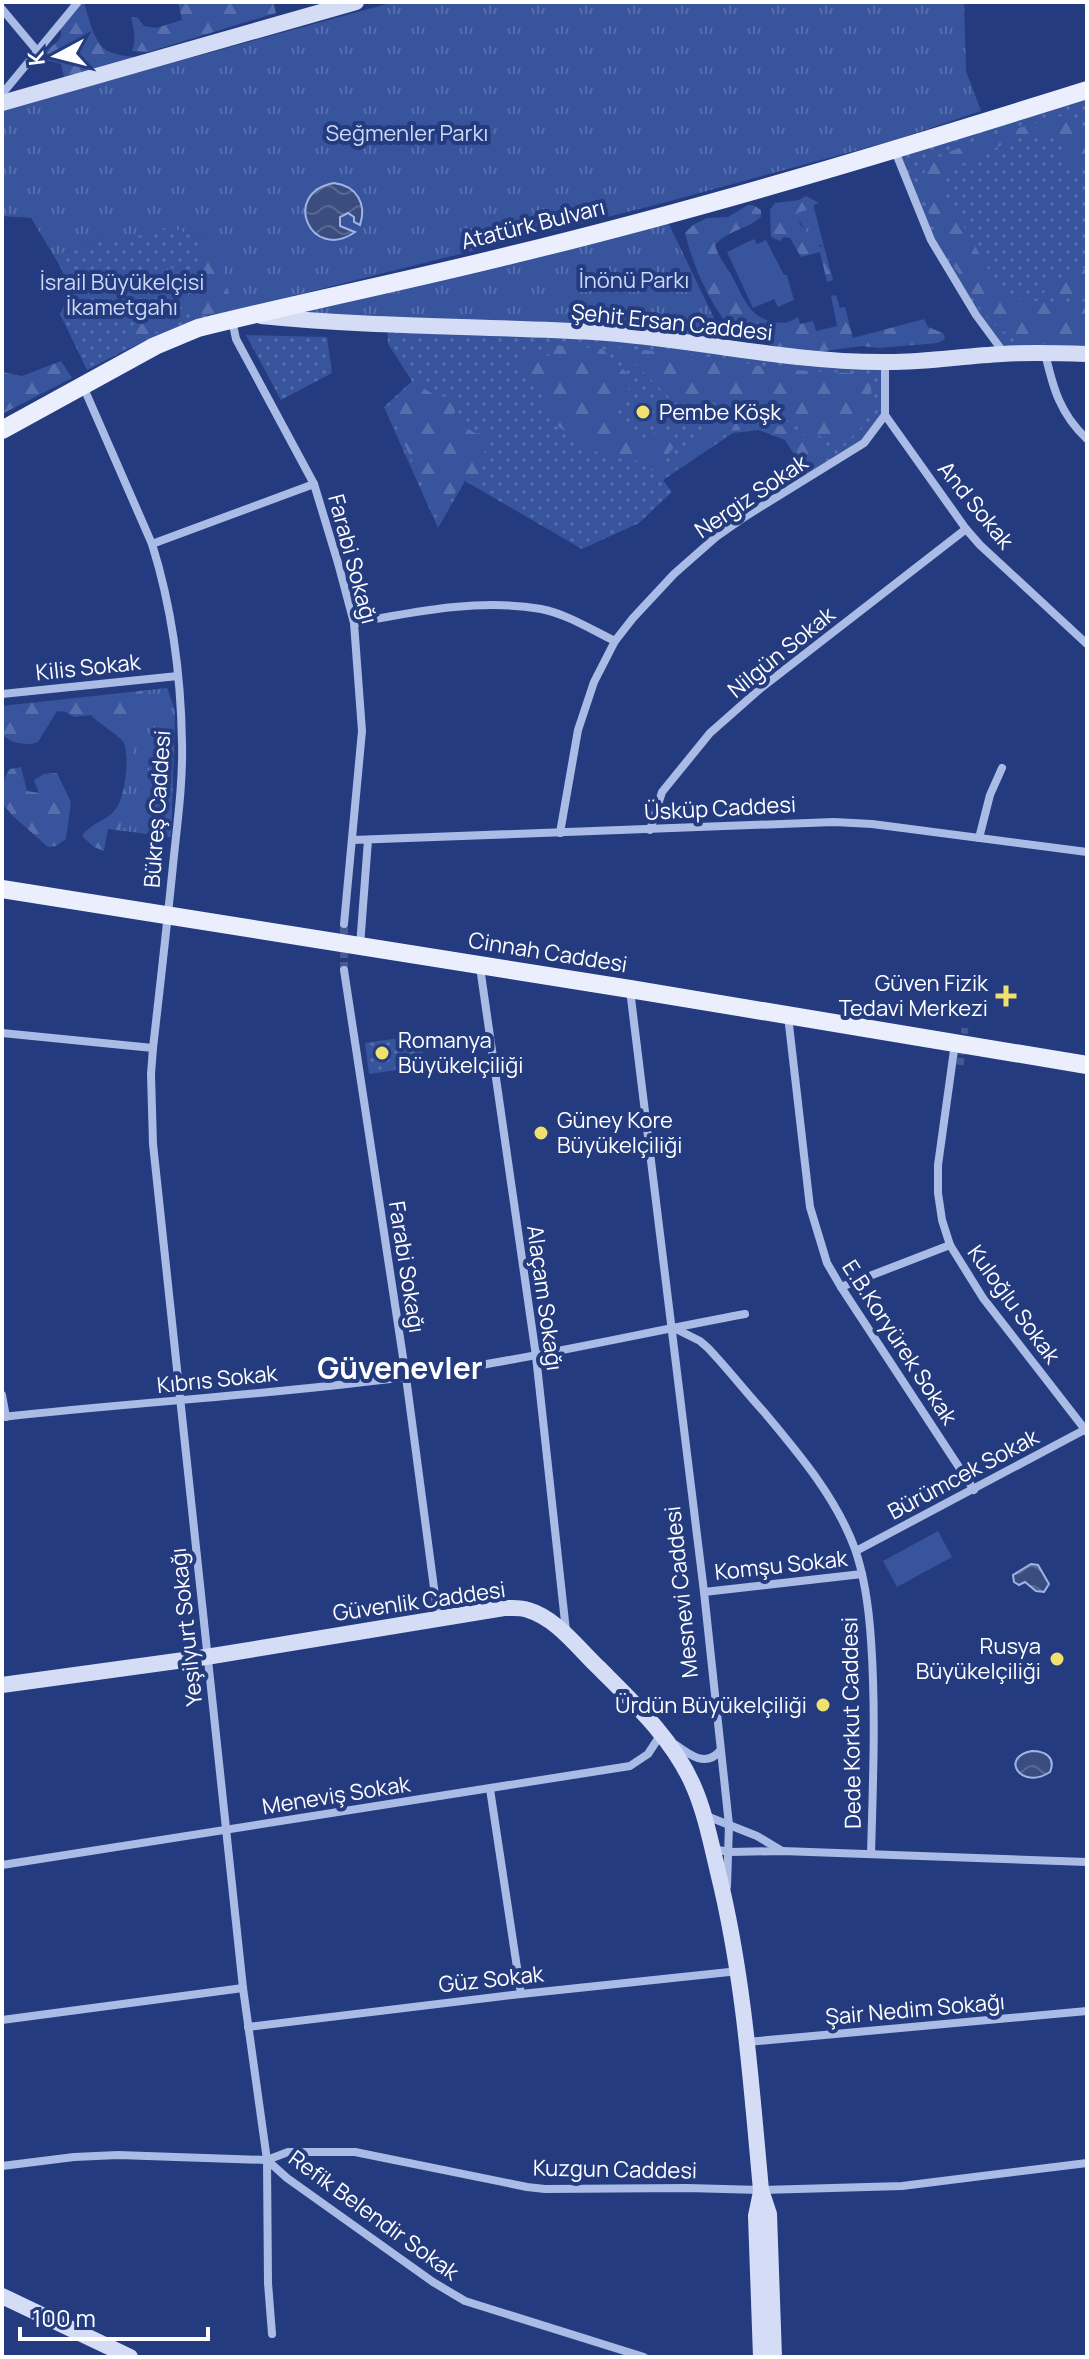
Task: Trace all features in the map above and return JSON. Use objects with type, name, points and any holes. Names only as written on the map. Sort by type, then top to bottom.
[{"type":"main road","points":[[2,103],[356,2]]},
{"type":"main road","name":"Atatürk Bulvarı","points":[[2,430],[175,336],[232,319],[525,252],[665,216],[895,151],[1087,90]]},
{"type":"main road","name":"Şehit Ersan Caddesi","points":[[251,315],[346,323],[661,338],[803,359],[885,362],[1004,354],[1087,354]]},
{"type":"main road","name":"Cinnah Caddesi","points":[[2,889],[1087,1065]]},
{"type":"main road","name":"Güvenlik Caddesi","points":[[2,1685],[206,1657],[504,1608],[526,1609],[542,1616],[567,1636],[661,1734],[693,1784],[704,1815],[725,1903]]},
{"type":"main road","name":"Mesnevi Caddesi","points":[[725,1903],[739,1971],[761,2190],[769,2214],[764,2356]]},
{"type":"main road","points":[[2,2296],[130,2357]]},
{"type":"street","points":[[2,94],[78,2]]},
{"type":"street","points":[[2,9],[38,52]]},
{"type":"street","points":[[895,151],[931,240],[976,315],[1004,354]]},
{"type":"street","name":"Farabi Sokağı","points":[[232,319],[236,339],[314,484],[354,623],[362,731],[344,924]]},
{"type":"street","points":[[1045,353],[1062,410],[1087,439]]},
{"type":"street","points":[[885,362],[885,415]]},
{"type":"street","name":"Bükreş Caddesi","points":[[83,386],[152,544],[171,621],[182,743],[181,787],[168,915]]},
{"type":"street","name":"And Sokak","points":[[885,415],[980,545],[1087,644]]},
{"type":"street","name":"Nergiz Sokak","points":[[560,833],[578,730],[594,682],[615,641],[674,574],[716,537],[864,443],[885,415]]},
{"type":"street","points":[[152,544],[314,484]]},
{"type":"street","name":"Nilgün Sokak","points":[[650,830],[662,792],[710,733],[761,688],[966,529]]},
{"type":"street","points":[[354,623],[450,608],[517,607],[541,609],[566,617],[615,641]]},
{"type":"street","name":"Kilis Sokak","points":[[2,694],[178,676]]},
{"type":"street","points":[[979,838],[990,795],[1002,768]]},
{"type":"street","name":"Üsküp Caddesi","points":[[353,840],[834,822],[872,824],[1087,852]]},
{"type":"street","points":[[360,947],[368,840]]},
{"type":"street","name":"Yeşilyurt Sokağı","points":[[168,915],[151,1074],[153,1144],[243,1988],[267,2160],[268,2283],[272,2334]]},
{"type":"street","name":"Alaçam Sokağı","points":[[479,966],[536,1356],[567,1636]]},
{"type":"street","name":"Farabi Sokağı","points":[[344,970],[406,1377],[438,1618]]},
{"type":"street","name":"Mesnevi Caddesi","points":[[630,989],[704,1592],[729,1825],[725,1903]]},
{"type":"street","name":"E.B.Koryürek Sokak","points":[[788,1016],[810,1207],[827,1263],[974,1490]]},
{"type":"street","points":[[2,1033],[153,1048]]},
{"type":"street","name":"Kuloğlu Sokak","points":[[955,1043],[938,1165],[940,1207],[950,1245],[983,1298],[1086,1430]]},
{"type":"street","points":[[841,1287],[950,1245]]},
{"type":"street","name":"Kıbrıs Sokak","points":[[4,1417],[406,1377],[536,1356],[745,1314]]},
{"type":"street","name":"Dede Korkut Caddesi","points":[[671,1327],[708,1348],[784,1436],[831,1501],[856,1551],[869,1618],[873,1669],[871,1854]]},
{"type":"street","points":[[2,1395],[4,1417]]},
{"type":"street","name":"Bürümcek Sokak","points":[[856,1551],[1086,1430]]},
{"type":"street","name":"Komşu Sokak","points":[[704,1592],[862,1574]]},
{"type":"street","points":[[661,1734],[699,1759],[709,1760],[720,1751]]},
{"type":"street","name":"Meneviş Sokak","points":[[2,1865],[630,1766],[648,1754],[661,1734]]},
{"type":"street","points":[[490,1789],[521,1994]]},
{"type":"street","points":[[704,1815],[757,1836],[782,1851]]},
{"type":"street","points":[[712,1849],[1087,1862]]},
{"type":"street","name":"Güz Sokak","points":[[248,2027],[739,1971]]},
{"type":"street","points":[[2,2020],[243,1988]]},
{"type":"street","name":"Şair Nedim Sokağı","points":[[747,2042],[1087,2011]]},
{"type":"street","name":"Kuzgun Caddesi","points":[[2,2166],[118,2155],[267,2160],[288,2152],[355,2152],[545,2189],[761,2190],[902,2186],[1087,2163]]},
{"type":"street","name":"Refik Belendir Sokak","points":[[267,2160],[433,2282],[465,2301],[644,2357]]},
{"type":"green space","points":[[78,2],[84,2],[94,33],[106,49],[124,56],[157,59],[67,80],[61,64],[46,60],[45,52],[61,36],[61,24]]},
{"type":"green space","points":[[178,2],[273,2],[276,13],[148,52],[132,51],[134,34],[131,17],[137,17],[144,26],[156,28],[182,20]]},
{"type":"green space","name":"Seğmenler Parkı","points":[[394,2],[964,2],[966,71],[981,111],[895,140],[663,203],[233,311],[223,270],[205,239],[168,227],[117,242],[108,237],[54,256],[31,218],[2,216],[2,110]]},
{"type":"green space","points":[[1087,90],[1087,354],[1004,354],[931,240],[895,151]]},
{"type":"green space","points":[[1072,113],[1087,141],[1087,163],[1072,171],[1061,147],[1051,137],[1025,134],[945,172],[941,187],[1002,293],[1021,299],[1087,308],[1087,343],[1019,341],[1001,330],[982,311],[937,238],[920,187],[922,177],[930,163],[946,153],[997,134]]},
{"type":"green space","points":[[806,196],[819,203],[798,213],[800,225],[820,247],[824,246],[833,280],[827,282],[820,252],[801,257],[790,238],[784,237],[780,241],[771,237],[770,210],[775,203]]},
{"type":"green space","points":[[748,205],[761,210],[761,217],[715,245],[747,304],[758,316],[782,323],[798,317],[800,324],[813,321],[816,331],[837,326],[831,296],[836,295],[840,308],[845,307],[853,338],[924,319],[928,327],[943,333],[945,339],[938,343],[879,348],[862,346],[817,352],[776,347],[759,339],[748,327],[727,324],[702,281],[685,233],[707,218],[728,217]]},
{"type":"green space","points":[[814,208],[824,246],[814,244],[797,213]]},
{"type":"green space","name":"İnönü Parkı","points":[[665,216],[728,347],[251,315]]},
{"type":"green space","points":[[203,220],[256,304],[205,315],[183,306],[171,311],[165,327],[130,346],[124,334],[154,306],[159,297],[160,276],[169,267],[182,274],[197,268],[205,240],[195,226]]},
{"type":"green space","name":"İsrail Büyükelçisi İkametgahı","points":[[168,227],[205,239],[223,270],[233,311],[175,328],[87,370],[60,314],[67,284],[54,256],[108,237]]},
{"type":"green space","points":[[754,239],[757,244],[766,240],[784,275],[787,275],[794,300],[778,307],[774,299],[753,308],[727,252]]},
{"type":"green space","points":[[1079,268],[1087,268],[1087,300],[1043,294],[1051,283]]},
{"type":"green space","points":[[387,325],[593,333],[885,362],[885,415],[864,443],[809,478],[785,440],[759,430],[733,433],[663,480],[672,492],[639,523],[582,549],[465,481],[438,528],[384,407],[412,381],[388,344]]},
{"type":"green space","points":[[246,335],[327,337],[332,373],[281,400]]},
{"type":"green space","points":[[553,345],[602,349],[635,381],[611,410],[645,442],[662,425],[680,441],[667,455],[647,462],[603,456],[559,427],[552,419],[537,377],[514,364],[517,356],[552,356]]},
{"type":"green space","points":[[617,347],[728,359],[763,367],[871,374],[868,416],[858,431],[839,447],[796,422],[755,415],[689,416]]},
{"type":"green space","points":[[61,361],[72,378],[2,414],[2,372],[22,376]]},
{"type":"green space","points":[[417,380],[425,385],[423,388],[440,398],[454,401],[458,406],[454,414],[461,418],[465,427],[477,434],[482,426],[495,434],[484,452],[489,455],[479,470],[482,473],[475,485],[464,478],[439,520],[388,408]]},
{"type":"green space","points":[[754,422],[794,428],[831,453],[808,469],[788,439],[761,428],[730,431],[663,477],[650,469],[669,462],[706,429],[724,423]]},
{"type":"green space","points":[[167,688],[175,711],[171,837],[108,829],[104,851],[94,847],[82,836],[119,804],[126,767],[124,743],[91,715],[74,717],[57,711],[38,742],[14,742],[2,734],[2,706]]},
{"type":"green space","points":[[167,688],[175,711],[171,837],[120,830],[143,691]]},
{"type":"green space","points":[[21,767],[27,791],[39,793],[34,780],[44,774],[57,773],[71,802],[66,839],[56,846],[48,847],[2,803],[7,773],[10,769]]},
{"type":"green space","points":[[420,1035],[425,1066],[369,1074],[365,1043]]},
{"type":"green space","points":[[938,1531],[952,1557],[897,1587],[883,1561]]},
{"type":"water","points":[[334,183],[354,192],[361,203],[362,217],[360,225],[348,213],[340,217],[340,226],[355,232],[339,239],[326,239],[315,233],[305,211],[308,199],[318,189]]},
{"type":"water","points":[[1031,1564],[1038,1565],[1049,1584],[1044,1592],[1036,1591],[1025,1582],[1019,1585],[1014,1582],[1013,1575]]},
{"type":"water","points":[[1032,1751],[1042,1752],[1051,1759],[1050,1772],[1030,1778],[1018,1771],[1017,1759]]},
{"type":"tunnel","points":[[344,924],[344,970]]},
{"type":"tunnel","points":[[960,1065],[965,1028]]},
{"type":"place","name":"Pembe Köşk","points":[[643,412]]},
{"type":"place","name":"Güven Fizik Tedavi Merkezi","points":[[1006,996]]},
{"type":"place","name":"Romanya Büyükelçiliği","points":[[382,1053]]},
{"type":"place","name":"Güney Kore Büyükelçiliği","points":[[541,1133]]},
{"type":"place","name":"Rusya Büyükelçiliği","points":[[1057,1659]]},
{"type":"place","name":"Ürdün Büyükelçiliği","points":[[823,1705]]},
{"type":"district","name":"Güvenevler","points":[[400,1367]]}]
